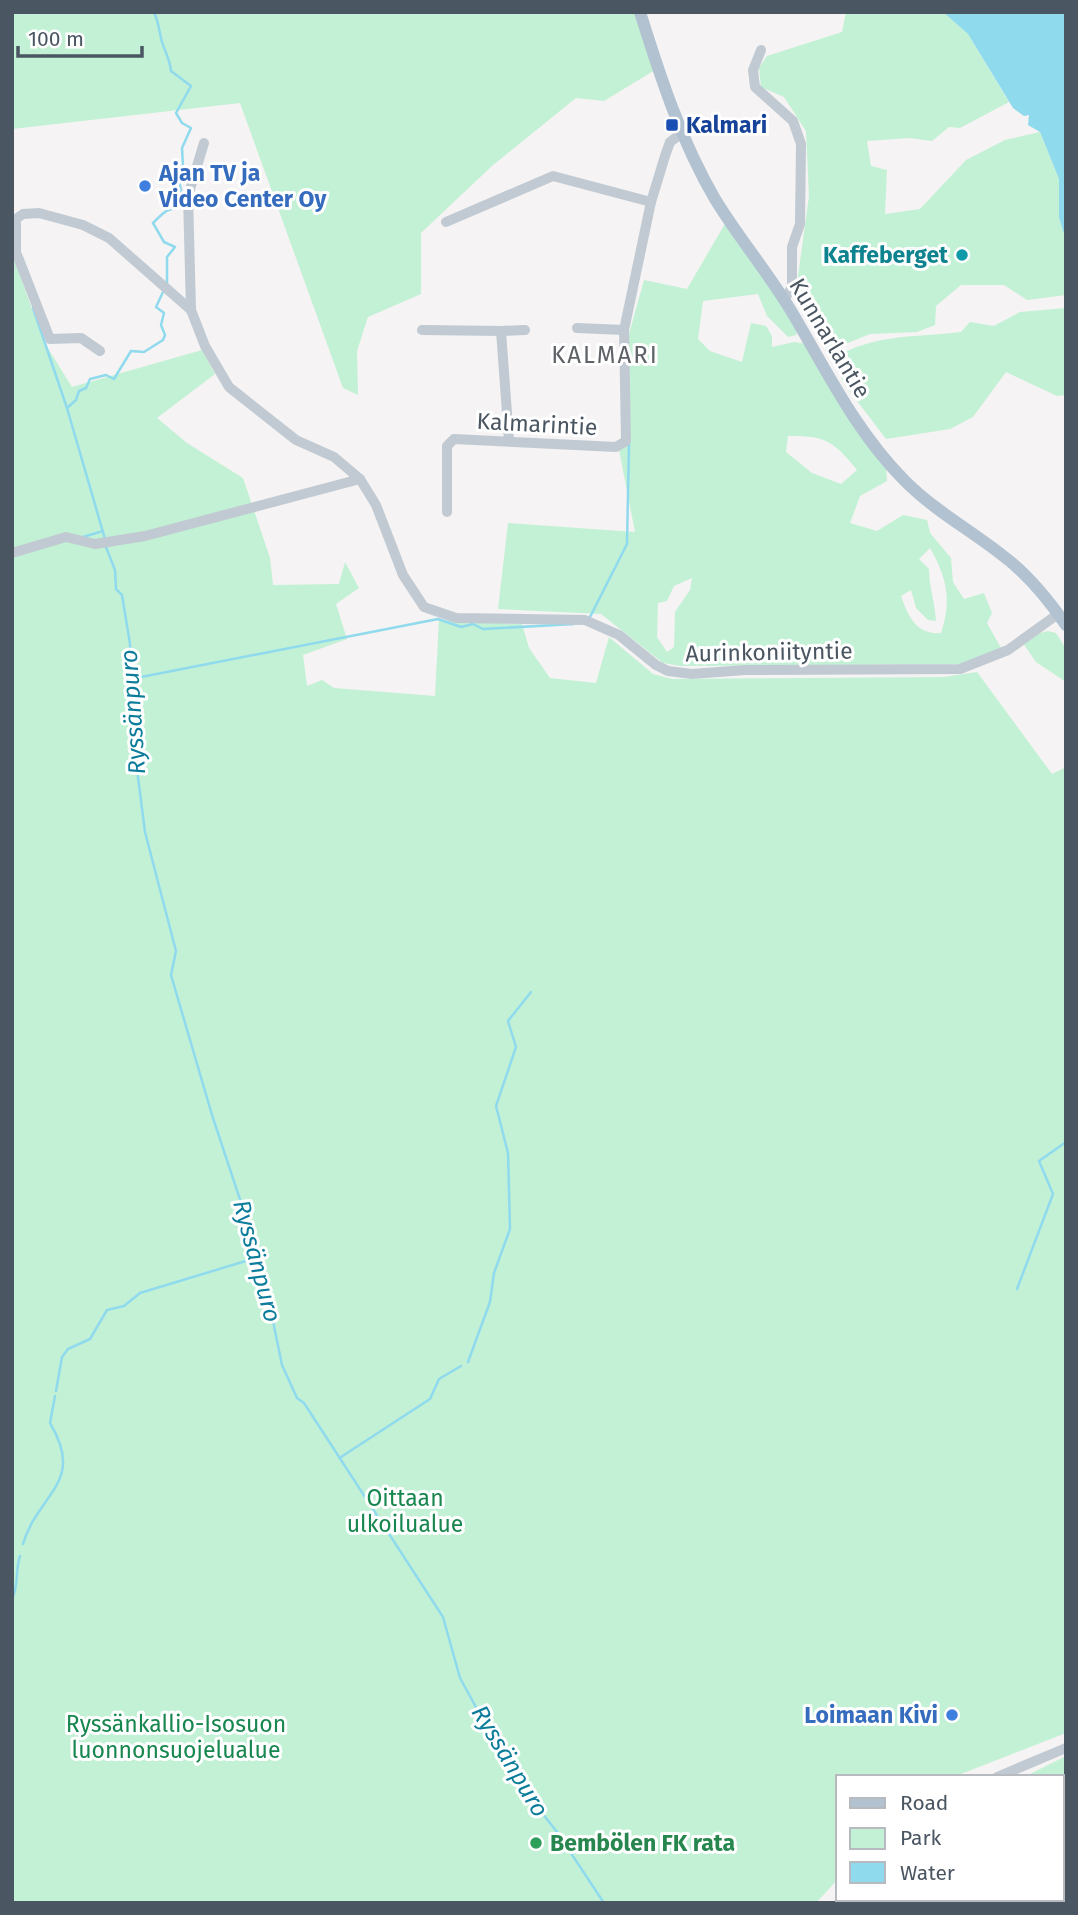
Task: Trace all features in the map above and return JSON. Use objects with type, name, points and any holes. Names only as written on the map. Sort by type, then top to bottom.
[{"type":"main road","name":"Kunnarlantie","points":[[640,12],[682,133],[716,200],[784,300],[846,407],[886,460],[945,517],[1017,568],[1062,620]]},
{"type":"street","points":[[761,50],[753,70],[755,87],[793,121],[801,144],[800,223],[792,247],[792,287],[784,300]]},
{"type":"street","name":"Kalmarintie","points":[[447,512],[447,446],[454,439],[616,447],[626,441],[624,330],[651,202],[670,142],[682,133]]},
{"type":"street","points":[[191,310],[188,196],[204,143]]},
{"type":"street","points":[[446,222],[553,176],[651,202]]},
{"type":"street","name":"Aurinkoniityntie","points":[[100,351],[81,338],[50,339],[16,252],[16,219],[23,214],[39,213],[83,225],[109,238],[191,310],[205,346],[229,387],[288,434],[334,457],[359,479],[376,505],[403,575],[424,607],[456,618],[585,620],[619,635],[668,671],[692,674],[745,670],[960,669],[1007,650],[1062,620]]},
{"type":"street","points":[[577,328],[624,330]]},
{"type":"street","points":[[422,330],[525,330]]},
{"type":"street","points":[[501,331],[509,441]]},
{"type":"street","points":[[12,553],[66,537],[95,544],[145,536],[359,479]]},
{"type":"street","points":[[1001,1775],[1066,1748]]},
{"type":"green space","points":[[12,12],[636,12],[655,70],[604,101],[576,98],[493,165],[421,233],[421,294],[368,317],[357,351],[358,395],[343,388],[240,103],[12,129]]},
{"type":"green space","points":[[846,12],[943,12],[968,34],[1009,102],[960,128],[949,127],[932,141],[910,138],[867,141],[871,166],[887,170],[885,214],[920,209],[966,160],[1005,140],[1040,132],[1059,179],[1059,218],[1066,240],[1066,295],[1027,300],[1004,285],[961,285],[936,306],[935,325],[917,332],[870,334],[828,351],[795,298],[809,196],[806,131],[784,97],[761,87],[759,68],[767,56],[842,32]]},
{"type":"green space","points":[[726,222],[798,328],[796,335],[788,337],[767,316],[758,294],[703,301],[698,339],[710,351],[742,362],[751,323],[766,326],[772,336],[772,347],[794,342],[807,344],[886,466],[887,481],[860,496],[850,523],[877,531],[903,515],[927,520],[930,533],[951,558],[953,582],[964,599],[984,593],[992,613],[987,623],[1001,648],[962,664],[680,666],[663,663],[601,614],[498,609],[508,523],[635,532],[619,450],[629,439],[627,341],[644,280],[687,289]],"holes":[[[788,436],[811,437],[828,442],[857,470],[841,484],[812,473],[786,452]],[[930,548],[944,579],[947,600],[941,633],[925,631],[914,623],[901,596],[911,590],[916,608],[928,620],[936,621],[929,569],[919,559]],[[692,578],[690,590],[675,612],[674,647],[667,652],[657,637],[658,603],[667,601],[674,586]]]},
{"type":"green space","name":"Oittaan ulkoilualue","points":[[14,259],[44,342],[72,387],[202,350],[215,374],[157,418],[187,443],[243,478],[270,558],[273,585],[339,584],[345,562],[359,588],[336,604],[347,639],[303,655],[307,686],[322,680],[334,688],[435,696],[439,620],[522,624],[529,648],[550,678],[596,683],[609,637],[653,674],[672,679],[944,677],[977,672],[1052,774],[1066,767],[1066,1733],[958,1775],[836,1775],[836,1881],[816,1903],[12,1903],[12,555],[64,539],[92,548],[96,542],[75,536],[54,537],[12,550]]},
{"type":"green space","points":[[1066,308],[1066,395],[1057,396],[1006,372],[973,417],[950,429],[886,439],[845,385],[832,359],[879,341],[961,332],[970,322],[994,326],[1020,312]]},
{"type":"green space","points":[[1048,631],[1056,633],[1066,649],[1066,682],[1036,662],[1023,643],[1036,634]]},
{"type":"green space","points":[[1066,1756],[1066,1873],[1064,1775],[1028,1775]]},
{"type":"water","points":[[943,12],[1066,12],[1066,240],[1059,218],[1059,179],[1040,132],[1028,125],[1029,115],[1024,116],[1013,108],[968,34]]},
{"type":"waterway","name":"Ryssänpuro","points":[[154,12],[171,71],[191,86],[176,113],[182,123],[191,128],[182,148],[183,166],[172,169],[179,180],[184,206],[167,211],[153,223],[164,242],[175,247],[167,257],[167,285]]},
{"type":"waterway","name":"Ryssänpuro","points":[[105,539],[67,408],[76,400],[79,391],[86,388],[90,379],[106,375],[114,379],[131,351],[144,352],[163,340],[165,335],[161,325],[164,313],[156,307],[163,292]]},
{"type":"waterway","points":[[33,308],[67,408]]},
{"type":"waterway","points":[[590,617],[627,544],[629,444]]},
{"type":"waterway","points":[[83,537],[103,531]]},
{"type":"waterway","name":"Ryssänpuro","points":[[106,547],[115,570],[116,589],[122,595],[130,644],[131,709],[134,719],[132,730],[145,832],[176,951],[171,975],[212,1115],[261,1263],[282,1365],[297,1398],[304,1403],[443,1617],[460,1678],[516,1780],[557,1832],[604,1903]]},
{"type":"waterway","points":[[131,679],[438,619],[461,627],[473,624],[483,629],[574,624]]},
{"type":"waterway","points":[[468,1362],[490,1302],[494,1273],[510,1229],[508,1153],[496,1106],[516,1047],[508,1021],[531,992]]},
{"type":"waterway","points":[[1017,1289],[1053,1194],[1039,1161],[1066,1142]]},
{"type":"waterway","points":[[56,1391],[62,1357],[68,1349],[90,1339],[107,1310],[124,1306],[140,1293],[259,1257]]},
{"type":"waterway","points":[[341,1457],[430,1399],[439,1379],[461,1366]]},
{"type":"waterway","points":[[23,1544],[61,1474],[63,1460],[60,1443],[50,1423],[55,1396]]},
{"type":"waterway","points":[[12,1599],[16,1589],[20,1556]]},
{"type":"place","name":"Kalmari","points":[[672,125]]},
{"type":"place","name":"Ajan TV ja Video Center Oy","points":[[145,186]]},
{"type":"place","name":"Kaffeberget","points":[[962,255]]},
{"type":"place","name":"Loimaan Kivi","points":[[952,1715]]},
{"type":"place","name":"Bembölen FK rata","points":[[536,1843]]},
{"type":"district","name":"KALMARI","points":[[605,355]]},
{"type":"park label","name":"Ryssänkallio-Isosuon luonnonsuojelualue","points":[[176,1737]]}]
